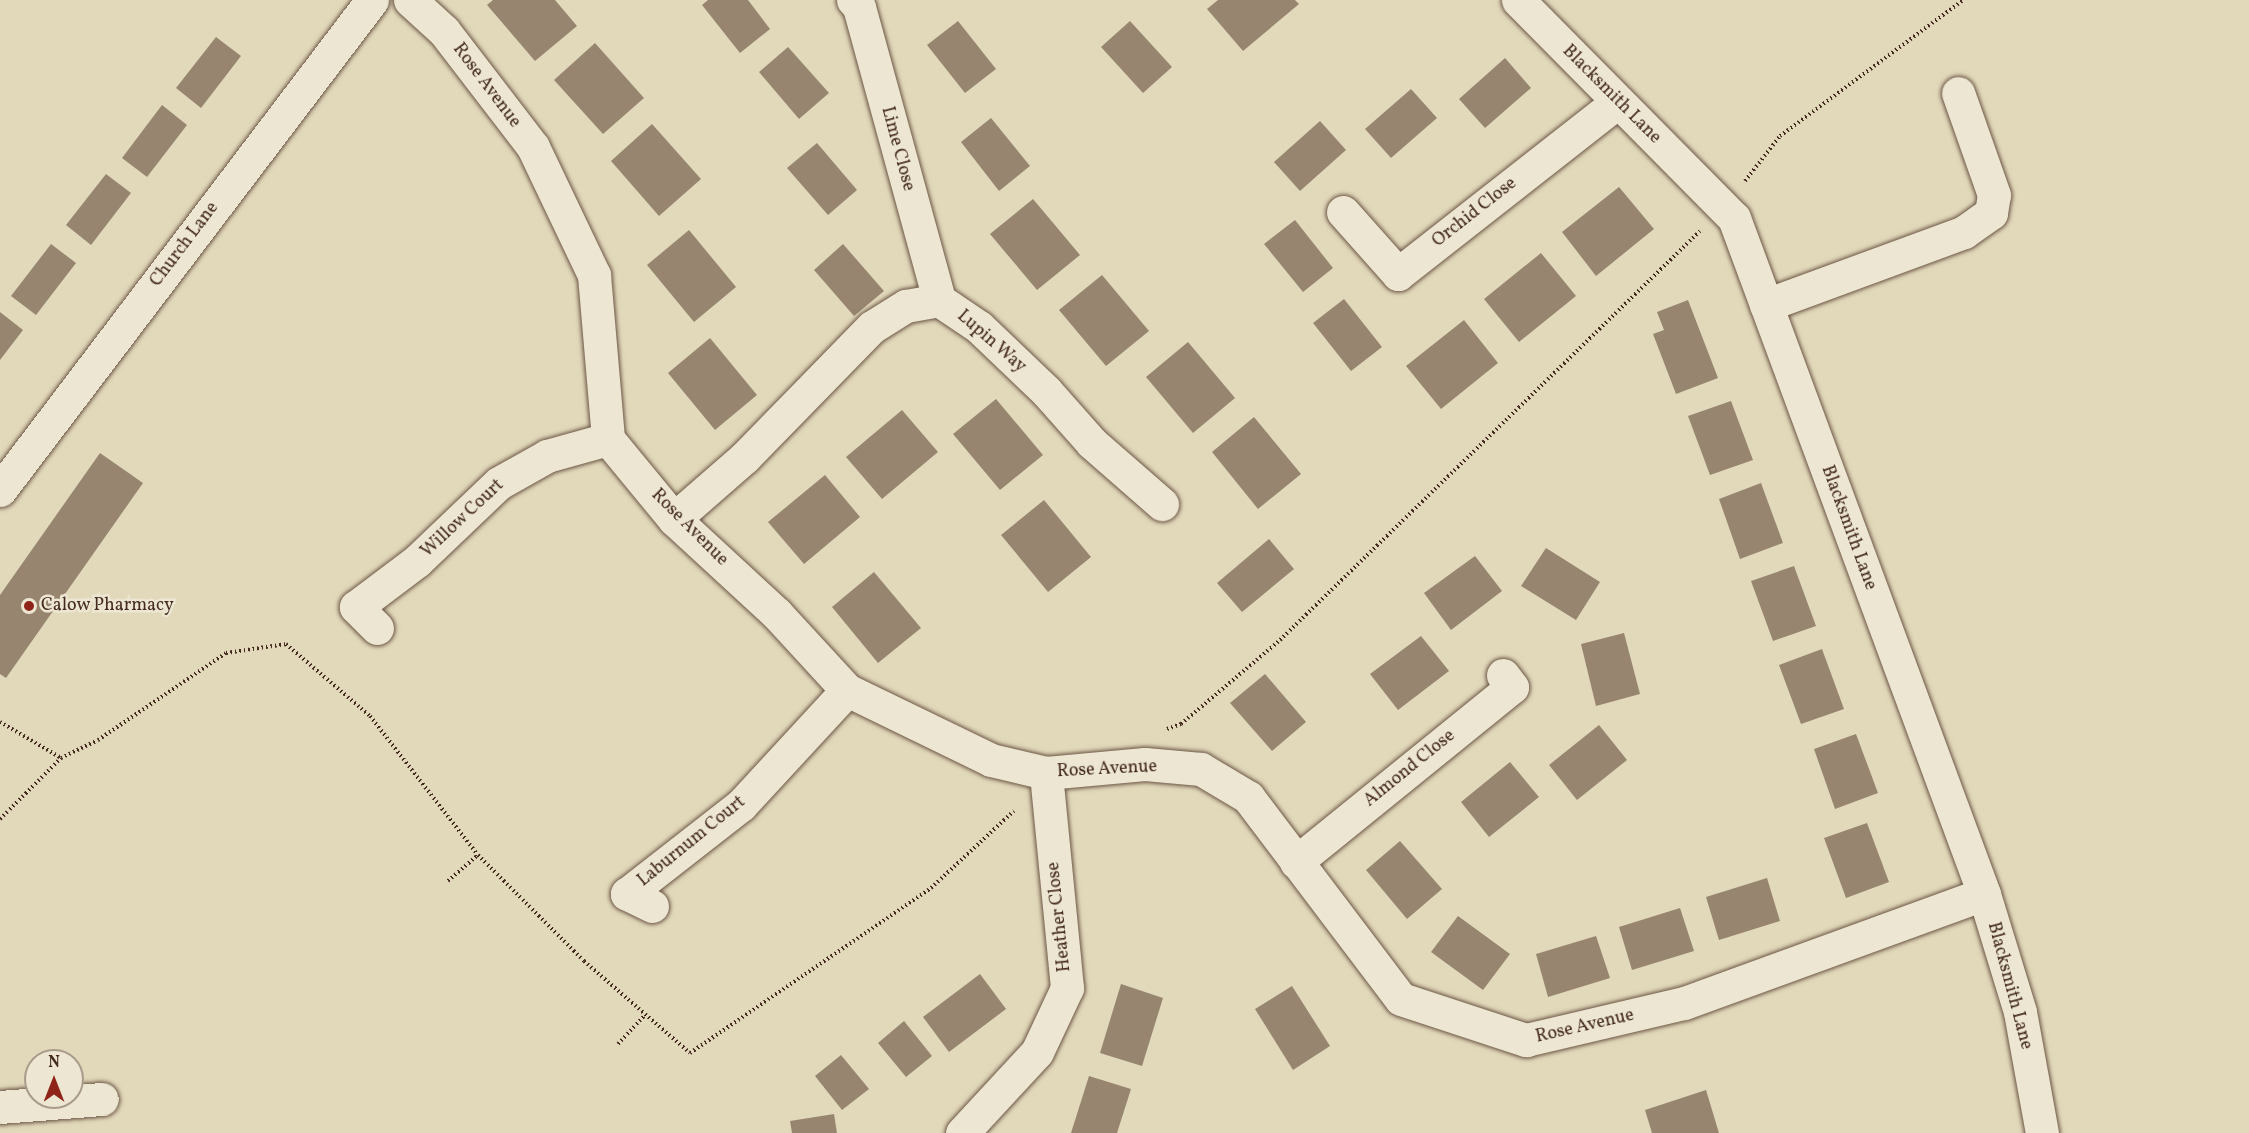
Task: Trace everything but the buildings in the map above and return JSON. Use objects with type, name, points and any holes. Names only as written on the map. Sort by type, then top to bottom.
[{"type":"street","name":"Church Lane","points":[[0,490],[372,0]]},
{"type":"street","name":"Rose Avenue","points":[[410,0],[444,31],[533,147],[594,275],[608,439],[674,519],[777,614],[847,690],[991,760],[1046,773],[1145,764],[1201,769],[1248,797],[1401,999],[1526,1040],[1684,1003],[1984,894]]},
{"type":"street","name":"Lime Close","points":[[853,0],[859,8],[939,300]]},
{"type":"street","name":"Blacksmith Lane","points":[[1518,0],[1617,102],[1725,206],[1734,218],[1984,894],[2020,1012],[2042,1133]]},
{"type":"street","points":[[1766,305],[1964,232],[1991,213],[1994,195],[1958,93]]},
{"type":"street","name":"Orchid Close","points":[[1343,212],[1398,274],[1617,102]]},
{"type":"street","name":"Lupin Way","points":[[674,519],[744,458],[872,327],[906,306],[939,300],[979,327],[1046,391],[1092,443],[1162,504]]},
{"type":"street","name":"Willow Court","points":[[358,609],[417,561],[499,483],[547,456],[608,439]]},
{"type":"street","name":"Almond Close","points":[[1296,862],[1513,686]]},
{"type":"street","name":"Laburnum Court","points":[[628,893],[741,805],[847,690]]},
{"type":"street","name":"Heather Close","points":[[962,1133],[1037,1052],[1067,988],[1046,773]]},
{"type":"street","points":[[0,1107],[102,1099]]},
{"type":"path","points":[[1158,732],[1181,724],[1280,640],[1725,206],[1780,136],[1963,0]]},
{"type":"path","points":[[0,819],[61,758],[98,740],[226,653],[286,644],[370,716],[478,855],[584,961],[690,1053],[931,888],[1031,795],[1046,773]]},
{"type":"path","points":[[0,722],[61,758]]},
{"type":"path","points":[[448,881],[478,855]]},
{"type":"path","points":[[618,1044],[645,1015]]},
{"type":"place","name":"Calow Pharmacy","points":[[29,606]]}]
